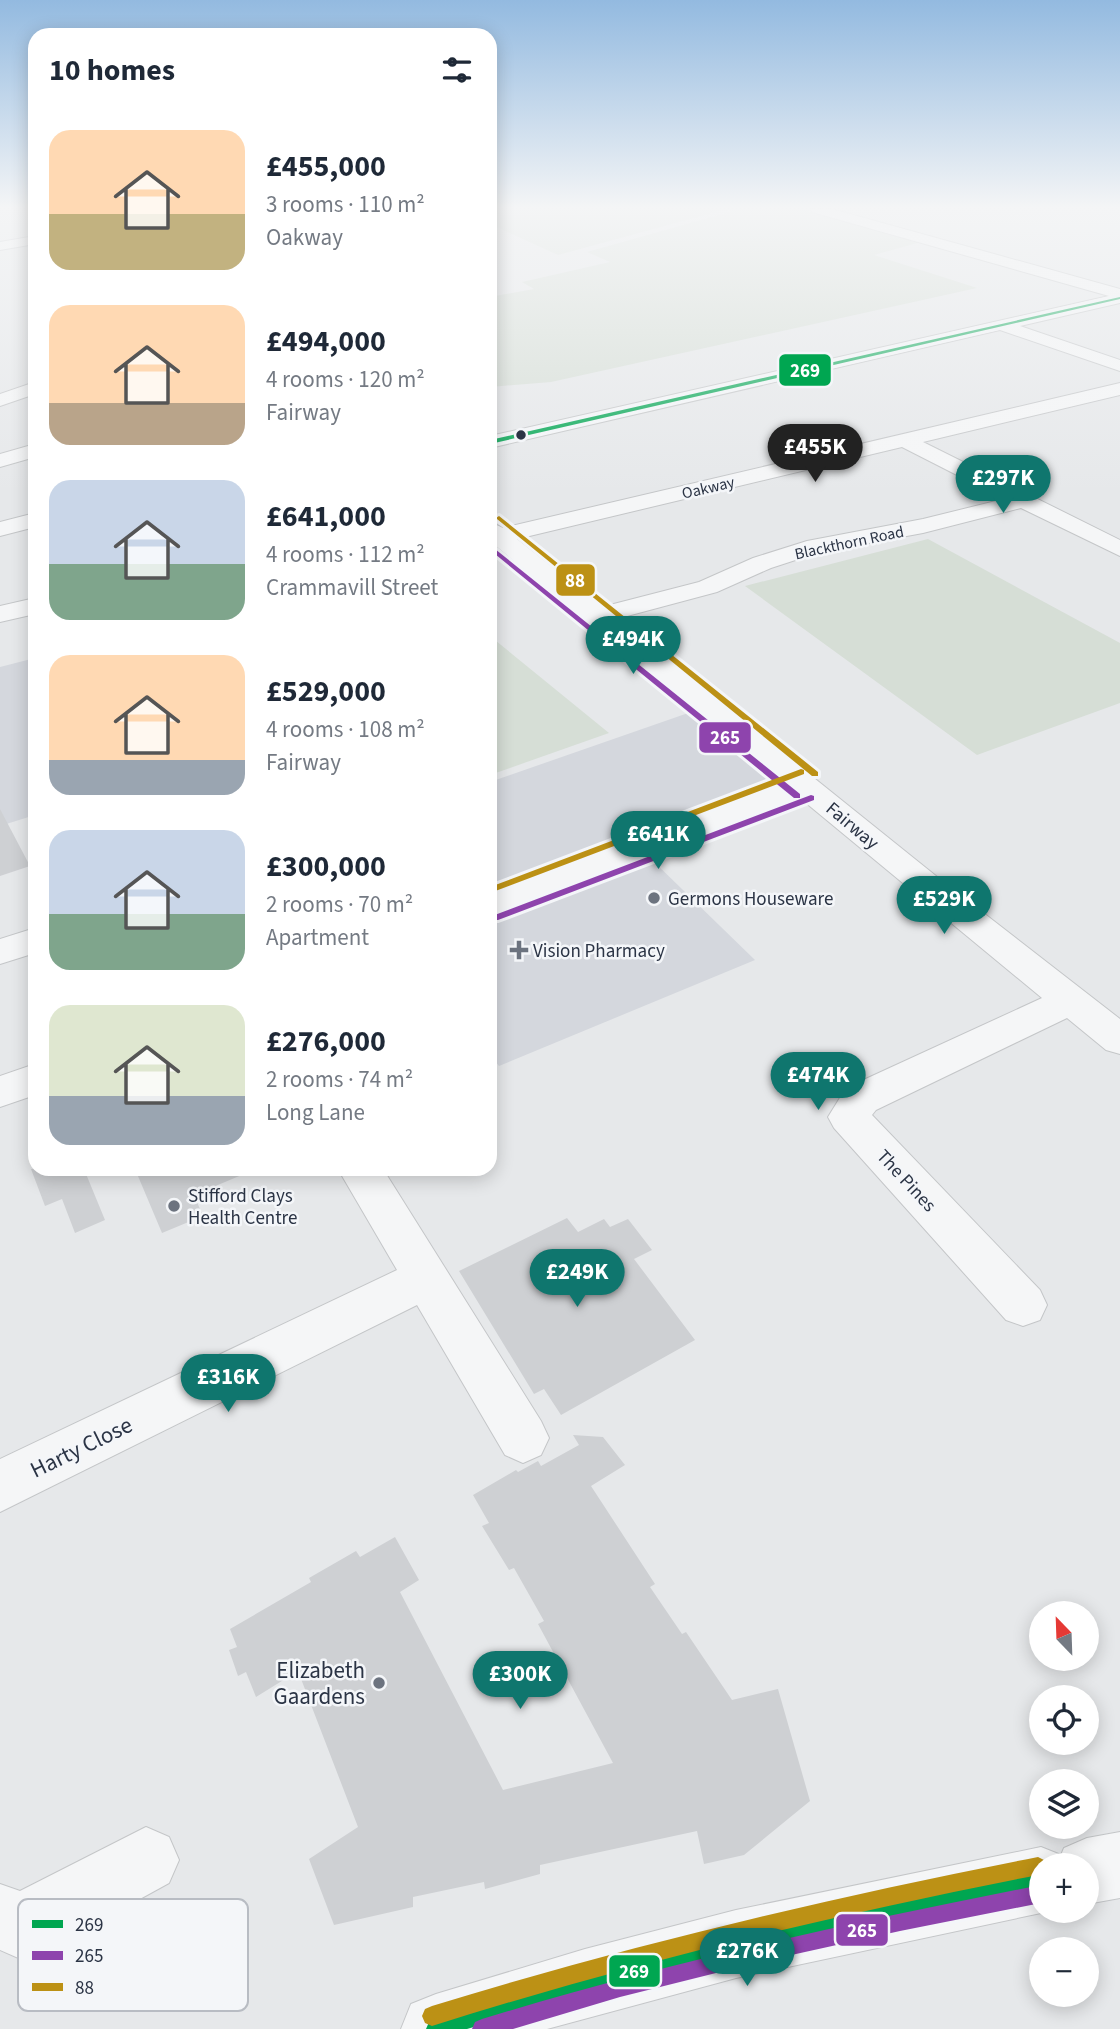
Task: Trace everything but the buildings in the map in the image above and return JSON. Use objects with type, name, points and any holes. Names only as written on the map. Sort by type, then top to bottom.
[{"type":"street","points":[[497,440],[1088,304]]},
{"type":"street","points":[[1001,325],[1120,366]]},
{"type":"street","name":"Oakway","points":[[497,532],[906,441],[1120,388]]},
{"type":"street","points":[[0,400],[28,390]]},
{"type":"street","points":[[906,441],[1120,549]]},
{"type":"street","points":[[0,461],[28,452]]},
{"type":"street","name":"Blackthorn Road","points":[[598,616],[708,587],[762,563],[815,546],[923,526],[1022,501]]},
{"type":"street","points":[[0,529],[28,522]]},
{"type":"street","name":"Fairway","points":[[497,534],[1120,1040]]},
{"type":"street","points":[[0,614],[28,608]]},
{"type":"street","points":[[497,902],[806,786]]},
{"type":"street","points":[[0,952],[28,942]]},
{"type":"street","name":"The Pines","points":[[1023,1306],[849,1117],[861,1100],[1072,1000]]},
{"type":"street","points":[[0,1092],[28,1082]]},
{"type":"street","points":[[364,1176],[523,1438]]},
{"type":"street","name":"Harty Close","points":[[0,1486],[425,1279]]},
{"type":"street","points":[[73,1899],[146,1860]]},
{"type":"street","points":[[1099,1869],[1120,1865]]},
{"type":"street","points":[[436,2029],[584,1982],[887,1909],[1029,1882]]},
{"type":"street","points":[[0,1917],[18,1924]]},
{"type":"shaded area","points":[[497,304],[906,304],[551,382],[497,386]]},
{"type":"shaded area","points":[[928,539],[1120,643],[1120,703],[977,755],[745,586]]},
{"type":"shaded area","points":[[497,642],[609,733],[497,773]]},
{"type":"shaded area","points":[[28,660],[28,817],[0,826],[0,667]]},
{"type":"shaded area","points":[[691,712],[798,799],[648,856],[755,960],[499,1066],[497,780]]},
{"type":"transit line","name":"269","points":[[497,440],[1095,304]]},
{"type":"transit line","name":"88","points":[[499,518],[815,774]]},
{"type":"transit line","name":"265","points":[[497,553],[797,796]]},
{"type":"transit line","name":"88","points":[[497,887],[801,772]]},
{"type":"transit line","name":"265","points":[[497,917],[811,798]]},
{"type":"transit line","name":"88","points":[[432,2016],[582,1971],[733,1932],[1029,1868]]},
{"type":"transit line","name":"269","points":[[436,2029],[586,1984],[736,1945],[1029,1882]]},
{"type":"transit line","name":"265","points":[[482,2029],[620,1988],[760,1953],[1029,1896]]},
{"type":"place","name":"Germons Houseware","points":[[654,898]]},
{"type":"place","name":"Vision Pharmacy","points":[[519,950]]},
{"type":"place","name":"Stifford Clays Health Centre","points":[[174,1206]]},
{"type":"place","name":"Elizabeth Gaardens","points":[[379,1683]]}]
